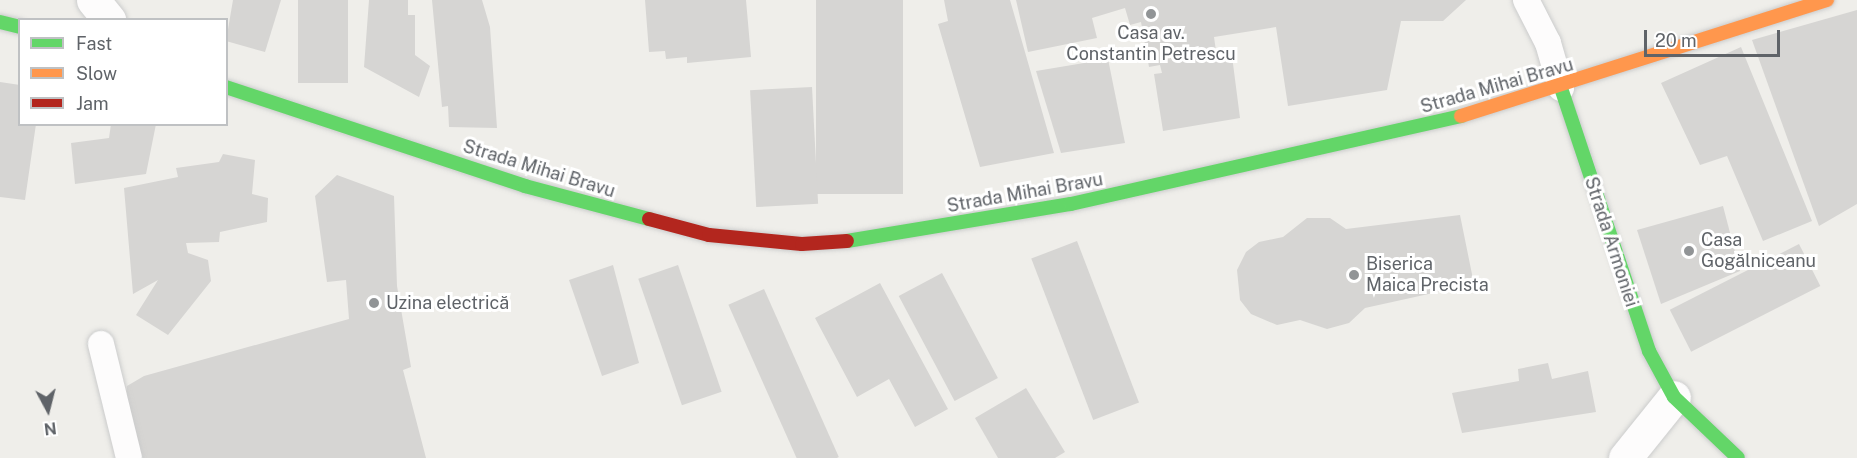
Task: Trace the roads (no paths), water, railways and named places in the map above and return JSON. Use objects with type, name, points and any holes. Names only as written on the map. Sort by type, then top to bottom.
[{"type":"main road","name":"Strada Mihai Bravu","points":[[228,88],[525,186],[709,235],[802,244],[867,239],[1269,163],[1561,88],[1827,0]]},
{"type":"main road","points":[[0,22],[18,26]]},
{"type":"main road","name":"Strada Armoniei","points":[[1561,88],[1627,292],[1674,398],[1738,458]]},
{"type":"street","points":[[93,0],[107,18]]},
{"type":"street","points":[[1625,458],[1674,398]]},
{"type":"lane","name":"Strada Armoniei","points":[[1526,0],[1548,43],[1561,88]]},
{"type":"lane","points":[[101,344],[129,458]]},
{"type":"place","name":"Casa av. Constantin Petrescu","points":[[1151,14]]},
{"type":"place","name":"Casa Gogălniceanu","points":[[1689,251]]},
{"type":"place","name":"Biserica Maica Precista","points":[[1354,275]]},
{"type":"place","name":"Uzina electrică","points":[[374,303]]}]
